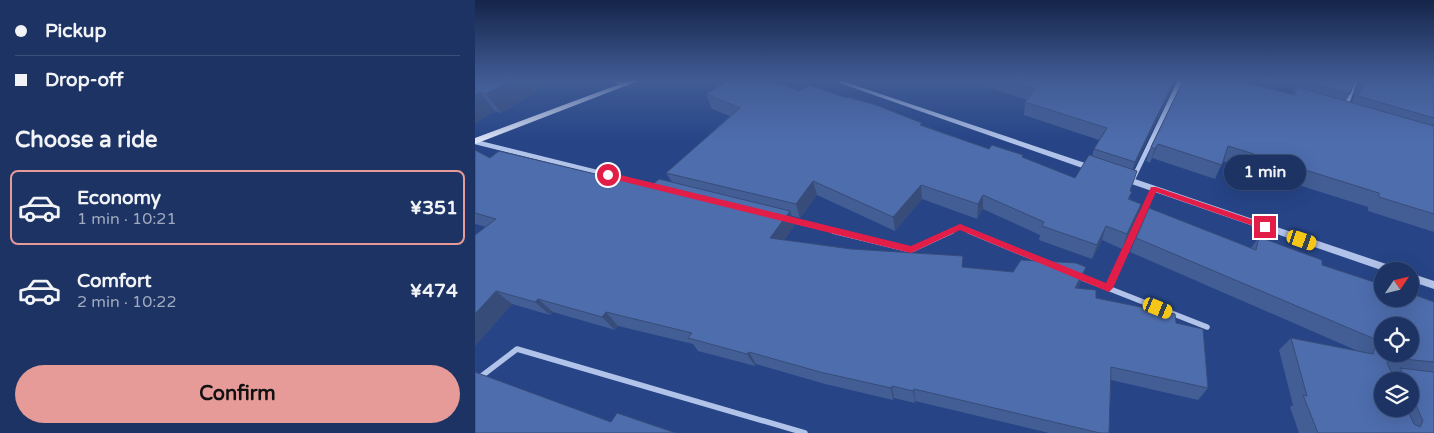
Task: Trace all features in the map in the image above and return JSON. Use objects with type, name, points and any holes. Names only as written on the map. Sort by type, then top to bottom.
[{"type":"main road","points":[[475,142],[580,101]]},
{"type":"street","points":[[899,101],[1104,172]]},
{"type":"street","points":[[1132,182],[1169,101]]},
{"type":"street","points":[[1344,112],[1348,101]]},
{"type":"street","points":[[475,142],[659,188]]},
{"type":"street","points":[[1114,175],[1374,264]]},
{"type":"street","points":[[1109,288],[1154,189]]},
{"type":"street","points":[[785,219],[911,250],[960,227],[1056,267]]},
{"type":"street","points":[[1073,274],[1207,327]]},
{"type":"street","points":[[1419,279],[1434,285]]},
{"type":"street","points":[[475,381],[517,349],[805,433]]},
{"type":"building","points":[[724,101],[863,101],[922,123],[920,125],[989,149],[992,145],[1023,155],[1022,157],[1075,178],[1089,155],[1137,171],[1130,191],[1132,192],[1128,199],[1141,204],[1127,234],[1106,226],[1097,245],[1042,226],[1044,222],[983,195],[978,204],[921,185],[893,217],[813,181],[796,204],[666,173],[740,108]]},
{"type":"building","points":[[1164,101],[1135,162],[1094,149],[1107,128],[1025,102]]},
{"type":"building","points":[[1173,101],[1347,101],[1434,126],[1434,214],[1379,197],[1379,193],[1228,146],[1222,165],[1158,144],[1155,149],[1151,147]]},
{"type":"building","points":[[1376,101],[1434,101],[1434,118]]},
{"type":"building","points":[[475,150],[490,158],[499,151],[650,187],[659,179],[790,211],[770,238],[851,249],[963,256],[962,267],[1013,272],[1021,260],[1076,263],[1086,267],[1075,288],[1096,290],[1096,298],[1175,314],[1176,323],[1203,329],[1208,388],[1111,367],[1109,433],[1100,433],[914,389],[913,391],[892,386],[891,388],[820,372],[749,352],[747,354],[688,338],[692,333],[606,312],[602,317],[538,299],[535,302],[496,291],[475,314],[475,235],[496,219],[475,213]]},
{"type":"building","points":[[1149,208],[1256,250],[1259,237],[1322,260],[1322,265],[1374,282],[1374,308],[1419,308],[1419,296],[1434,302],[1434,362],[1419,361],[1419,317],[1374,317],[1374,339],[1136,238]]},
{"type":"building","points":[[1291,338],[1373,354],[1374,350],[1374,362],[1388,362],[1391,372],[1374,372],[1374,417],[1411,417],[1414,424],[1420,427],[1423,421],[1419,412],[1419,372],[1402,372],[1400,368],[1434,372],[1434,433],[1318,433],[1303,395],[1307,396]]},
{"type":"building","points":[[475,372],[611,422],[617,413],[676,433],[475,433]]},
{"type":"route","points":[[608,175],[911,250],[960,227],[1109,288],[1154,189],[1265,227]]}]
